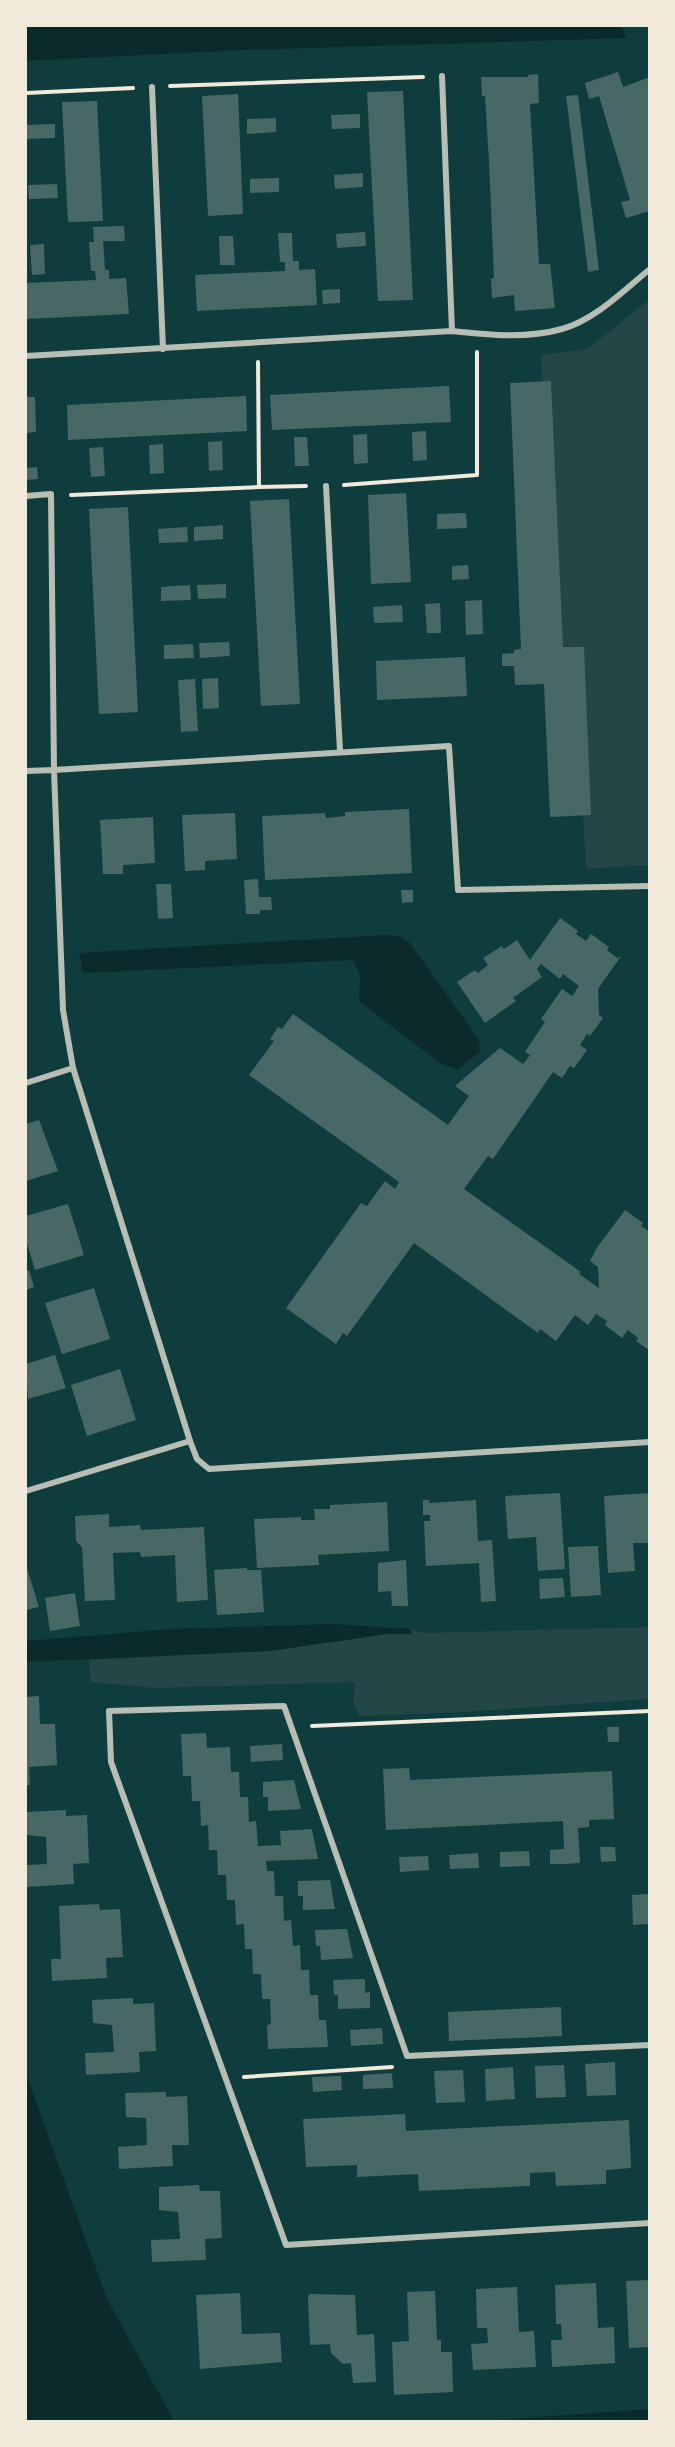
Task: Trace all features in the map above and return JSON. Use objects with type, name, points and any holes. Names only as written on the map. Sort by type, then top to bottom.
[{"type":"street","points":[[442,76],[452,331]]},
{"type":"street","points":[[152,87],[164,350]]},
{"type":"street","points":[[26,356],[164,350],[452,331],[507,336],[563,329],[598,310],[650,269]]},
{"type":"street","points":[[326,486],[340,751]]},
{"type":"street","points":[[26,496],[51,494],[54,770],[63,1010],[73,1068],[197,1459],[209,1468],[650,1442]]},
{"type":"street","points":[[26,771],[449,746],[458,890],[650,886]]},
{"type":"street","points":[[26,1083],[73,1068]]},
{"type":"street","points":[[26,1491],[190,1441]]},
{"type":"street","points":[[650,2045],[407,2056],[284,1706],[109,1711],[111,1762],[286,2245],[650,2223]]},
{"type":"path","points":[[26,93],[442,76]]},
{"type":"path","points":[[51,494],[326,486],[477,475],[477,333]]},
{"type":"path","points":[[258,344],[259,487]]},
{"type":"path","points":[[292,1727],[650,1711]]},
{"type":"path","points":[[226,2078],[396,2067],[407,2056]]},
{"type":"shaded area","points":[[26,26],[621,26],[626,38],[242,50],[26,61]]},
{"type":"shaded area","points":[[649,300],[649,865],[586,869],[574,646],[556,647],[541,355],[587,349]]},
{"type":"shaded area","points":[[386,935],[401,937],[409,942],[479,1040],[480,1052],[458,1069],[441,1064],[359,1001],[360,976],[353,960],[83,973],[79,953]]},
{"type":"shaded area","points":[[334,1624],[410,1629],[412,1634],[388,1634],[269,1651],[26,1662],[26,1641],[171,1629]]},
{"type":"shaded area","points":[[649,1627],[649,1699],[463,1712],[359,1716],[353,1701],[355,1682],[154,1688],[91,1682],[89,1660],[269,1651],[388,1634],[411,1634],[410,1629],[422,1633]]},
{"type":"shaded area","points":[[26,2074],[107,2299],[174,2421],[26,2421]]},
{"type":"shaded area","points":[[649,2409],[649,2421],[485,2421]]},
{"type":"building","points":[[618,72],[623,87],[650,77],[650,211],[626,218],[621,202],[630,200],[599,96],[589,99],[585,83]]},
{"type":"building","points":[[538,74],[539,103],[530,104],[539,264],[550,264],[555,308],[515,311],[514,295],[492,298],[491,279],[494,278],[489,161],[485,96],[482,96],[481,77],[528,77],[528,75]]},
{"type":"building","points":[[403,91],[413,300],[378,301],[367,92]]},
{"type":"building","points":[[238,94],[243,214],[208,216],[202,96]]},
{"type":"building","points":[[578,95],[599,270],[588,272],[566,96]]},
{"type":"building","points":[[97,101],[103,221],[68,222],[62,102]]},
{"type":"building","points":[[360,114],[360,128],[332,129],[331,115]]},
{"type":"building","points":[[276,118],[276,132],[247,134],[247,119]]},
{"type":"building","points":[[55,124],[55,138],[26,139],[26,125]]},
{"type":"building","points":[[363,173],[363,187],[335,189],[334,175]]},
{"type":"building","points":[[279,178],[279,192],[250,193],[250,179]]},
{"type":"building","points":[[57,184],[58,198],[29,199],[28,185]]},
{"type":"building","points":[[124,226],[125,241],[103,241],[105,270],[109,270],[109,279],[126,278],[129,314],[26,319],[26,283],[96,280],[95,271],[91,271],[89,242],[94,242],[93,227]]},
{"type":"building","points":[[365,232],[366,246],[337,248],[336,234]]},
{"type":"building","points":[[278,233],[292,233],[293,261],[299,261],[299,270],[315,269],[317,305],[197,311],[195,275],[285,271],[285,262],[280,262]]},
{"type":"building","points":[[219,236],[233,236],[235,265],[220,265]]},
{"type":"building","points":[[44,244],[45,274],[32,275],[30,245]]},
{"type":"building","points":[[340,289],[340,303],[323,304],[322,290]]},
{"type":"building","points":[[551,381],[563,647],[584,647],[591,815],[550,817],[544,684],[515,685],[514,666],[502,666],[502,654],[514,653],[514,650],[521,649],[510,383]]},
{"type":"building","points":[[449,386],[451,422],[272,430],[270,395]]},
{"type":"building","points":[[246,396],[247,431],[68,440],[67,405]]},
{"type":"building","points":[[26,397],[35,397],[36,432],[26,433]]},
{"type":"building","points":[[426,431],[427,460],[413,461],[412,432]]},
{"type":"building","points":[[367,434],[368,463],[354,464],[353,435]]},
{"type":"building","points":[[294,437],[307,437],[309,466],[295,466]]},
{"type":"building","points":[[222,441],[223,470],[209,471],[208,442]]},
{"type":"building","points":[[163,444],[164,473],[150,474],[149,445]]},
{"type":"building","points":[[103,447],[105,476],[91,477],[89,448]]},
{"type":"building","points":[[37,467],[38,479],[26,480],[26,468]]},
{"type":"building","points":[[406,493],[411,582],[371,584],[368,495]]},
{"type":"building","points":[[289,499],[300,704],[261,706],[250,501]]},
{"type":"building","points":[[128,507],[138,712],[99,714],[89,509]]},
{"type":"building","points":[[466,513],[467,528],[437,529],[437,514]]},
{"type":"building","points":[[223,525],[223,539],[194,541],[194,527]]},
{"type":"building","points":[[187,527],[188,542],[159,543],[158,529]]},
{"type":"building","points":[[468,565],[469,579],[452,580],[452,566]]},
{"type":"building","points":[[226,584],[226,598],[198,599],[197,585]]},
{"type":"building","points":[[190,585],[191,600],[161,601],[161,587]]},
{"type":"building","points":[[482,600],[483,634],[466,635],[465,601]]},
{"type":"building","points":[[440,603],[441,633],[427,633],[425,604]]},
{"type":"building","points":[[402,605],[403,622],[374,623],[373,607]]},
{"type":"building","points":[[229,642],[230,656],[200,658],[199,643]]},
{"type":"building","points":[[193,644],[194,658],[164,659],[164,645]]},
{"type":"building","points":[[465,657],[467,696],[377,700],[376,661]]},
{"type":"building","points":[[218,678],[219,708],[203,709],[202,679]]},
{"type":"building","points":[[195,679],[198,731],[181,732],[178,680]]},
{"type":"building","points":[[409,809],[412,873],[265,880],[262,816],[325,813],[326,818],[345,816],[345,812]]},
{"type":"building","points":[[235,813],[237,859],[205,861],[205,870],[185,871],[182,815]]},
{"type":"building","points":[[153,817],[155,863],[123,865],[123,874],[103,874],[100,820]]},
{"type":"building","points":[[258,879],[259,897],[271,897],[272,910],[260,910],[260,914],[246,914],[244,880]]},
{"type":"building","points":[[156,884],[171,884],[173,918],[158,919]]},
{"type":"building","points":[[401,890],[413,890],[413,902],[402,903]]},
{"type":"building","points":[[560,918],[578,931],[576,934],[586,941],[591,934],[609,947],[607,950],[617,958],[621,956],[598,989],[599,1015],[603,1018],[590,1036],[587,1034],[580,1045],[587,1050],[574,1068],[570,1066],[562,1078],[553,1072],[493,1159],[488,1156],[464,1189],[581,1272],[579,1274],[599,1288],[598,1267],[590,1261],[596,1249],[625,1210],[643,1223],[641,1226],[650,1232],[650,1351],[636,1341],[638,1338],[628,1330],[622,1338],[605,1325],[607,1321],[596,1314],[588,1325],[575,1315],[556,1341],[540,1329],[538,1333],[414,1243],[347,1336],[343,1333],[336,1344],[286,1308],[361,1203],[367,1206],[385,1181],[395,1189],[399,1182],[249,1075],[274,1041],[270,1039],[278,1027],[282,1029],[293,1014],[448,1125],[469,1096],[455,1086],[500,1048],[523,1064],[530,1055],[525,1052],[545,1022],[541,1019],[562,989],[572,996],[579,986],[563,974],[560,979],[541,964],[537,969],[542,977],[513,998],[516,1001],[485,1023],[457,982],[475,970],[478,973],[488,965],[483,958],[502,946],[504,949],[517,940],[530,960]]},
{"type":"building","points":[[39,1120],[58,1171],[26,1181],[26,1124]]},
{"type":"building","points":[[68,1204],[84,1255],[35,1270],[26,1240],[26,1216]]},
{"type":"building","points":[[29,1270],[34,1287],[26,1290],[26,1272]]},
{"type":"building","points":[[94,1288],[110,1339],[62,1354],[45,1303]]},
{"type":"building","points":[[55,1355],[66,1388],[28,1399],[26,1364]]},
{"type":"building","points":[[120,1369],[136,1420],[87,1436],[71,1385]]},
{"type":"building","points":[[560,1493],[565,1569],[538,1571],[536,1537],[508,1539],[505,1496]]},
{"type":"building","points":[[650,1493],[650,1543],[633,1543],[635,1571],[608,1573],[604,1496]]},
{"type":"building","points":[[423,1500],[429,1500],[429,1503],[476,1500],[478,1541],[492,1540],[496,1601],[481,1602],[479,1563],[426,1566],[424,1521],[430,1521],[430,1515],[423,1515]]},
{"type":"building","points":[[387,1502],[389,1551],[318,1555],[319,1565],[257,1568],[254,1519],[301,1517],[301,1520],[315,1520],[314,1509],[330,1509],[330,1505]]},
{"type":"building","points":[[109,1514],[109,1527],[140,1525],[141,1530],[204,1527],[208,1600],[177,1602],[175,1555],[141,1557],[140,1552],[113,1553],[115,1600],[85,1601],[82,1547],[76,1541],[75,1516]]},
{"type":"building","points":[[598,1546],[601,1595],[571,1597],[568,1547]]},
{"type":"building","points":[[406,1560],[408,1606],[392,1606],[391,1591],[378,1592],[378,1563]]},
{"type":"building","points":[[26,1565],[39,1607],[26,1610]]},
{"type":"building","points":[[247,1568],[247,1570],[261,1570],[264,1612],[217,1615],[214,1570]]},
{"type":"building","points":[[563,1578],[565,1597],[540,1599],[539,1579]]},
{"type":"building","points":[[75,1593],[80,1626],[50,1631],[45,1598]]},
{"type":"building","points":[[39,1696],[40,1724],[55,1724],[57,1765],[29,1767],[30,1785],[26,1785],[26,1697]]},
{"type":"building","points":[[607,1727],[619,1727],[619,1742],[608,1742]]},
{"type":"building","points":[[206,1733],[207,1748],[230,1747],[231,1772],[239,1772],[240,1797],[248,1797],[249,1822],[256,1821],[258,1846],[281,1845],[280,1831],[312,1829],[318,1859],[266,1861],[267,1871],[274,1871],[275,1896],[283,1896],[284,1921],[291,1920],[293,1946],[300,1945],[301,1970],[309,1970],[310,1995],[318,1995],[319,2020],[326,2020],[328,2047],[268,2049],[267,2025],[271,2024],[270,1999],[262,1999],[261,1974],[253,1974],[252,1949],[245,1949],[244,1924],[236,1925],[235,1900],[227,1900],[226,1875],[218,1875],[217,1850],[209,1850],[208,1825],[201,1826],[200,1801],[192,1801],[191,1776],[183,1776],[181,1734]]},
{"type":"building","points":[[282,1744],[283,1760],[251,1762],[250,1746]]},
{"type":"building","points":[[409,1768],[410,1780],[612,1771],[614,1819],[589,1820],[589,1827],[578,1828],[580,1863],[565,1864],[550,1864],[550,1850],[564,1849],[563,1821],[386,1830],[383,1769]]},
{"type":"building","points":[[294,1780],[301,1809],[268,1811],[268,1797],[263,1797],[263,1782]]},
{"type":"building","points":[[66,1810],[66,1816],[87,1815],[89,1863],[73,1864],[74,1884],[26,1887],[26,1865],[47,1864],[46,1837],[27,1835],[26,1812]]},
{"type":"building","points":[[600,1847],[615,1847],[616,1861],[601,1862]]},
{"type":"building","points":[[529,1851],[530,1866],[500,1867],[500,1852]]},
{"type":"building","points":[[478,1853],[479,1868],[450,1869],[449,1855]]},
{"type":"building","points":[[428,1856],[429,1870],[400,1872],[399,1857]]},
{"type":"building","points":[[330,1880],[335,1909],[303,1910],[303,1896],[298,1896],[298,1881]]},
{"type":"building","points":[[648,1894],[649,1924],[633,1925],[632,1895]]},
{"type":"building","points":[[99,1904],[100,1910],[120,1909],[123,1957],[106,1958],[107,1978],[52,1981],[51,1959],[61,1959],[59,1906]]},
{"type":"building","points":[[347,1929],[353,1958],[321,1960],[320,1946],[316,1946],[315,1930]]},
{"type":"building","points":[[365,1979],[365,1993],[370,1992],[370,2008],[338,2009],[338,1995],[334,1995],[333,1980]]},
{"type":"building","points":[[133,1998],[133,2004],[154,2003],[156,2051],[139,2052],[140,2072],[86,2075],[85,2053],[114,2052],[112,2025],[93,2023],[92,2000]]},
{"type":"building","points":[[561,2007],[562,2036],[449,2041],[448,2012]]},
{"type":"building","points":[[382,2028],[383,2044],[351,2046],[350,2030]]},
{"type":"building","points":[[615,2062],[616,2095],[587,2096],[585,2064]]},
{"type":"building","points":[[564,2065],[566,2097],[536,2098],[535,2066]]},
{"type":"building","points":[[513,2067],[515,2099],[486,2101],[485,2069]]},
{"type":"building","points":[[463,2070],[465,2102],[436,2103],[434,2071]]},
{"type":"building","points":[[392,2073],[393,2088],[363,2089],[363,2075]]},
{"type":"building","points":[[341,2076],[342,2090],[313,2092],[312,2077]]},
{"type":"building","points":[[166,2092],[166,2097],[187,2096],[189,2145],[172,2145],[173,2166],[119,2169],[118,2147],[147,2145],[146,2118],[126,2117],[125,2093]]},
{"type":"building","points":[[405,2114],[406,2131],[629,2120],[631,2168],[606,2170],[606,2184],[556,2186],[555,2172],[530,2173],[530,2186],[419,2191],[418,2174],[357,2177],[357,2165],[306,2167],[303,2119]]},
{"type":"building","points":[[199,2185],[200,2191],[220,2191],[222,2238],[205,2239],[206,2260],[152,2262],[151,2240],[180,2239],[178,2212],[159,2210],[159,2187]]},
{"type":"building","points":[[650,2280],[650,2347],[629,2348],[626,2281]]},
{"type":"building","points":[[596,2283],[598,2328],[614,2327],[615,2363],[552,2367],[551,2340],[562,2340],[561,2324],[556,2324],[555,2285]]},
{"type":"building","points":[[517,2287],[519,2332],[534,2331],[536,2367],[473,2370],[471,2344],[488,2343],[487,2328],[477,2328],[476,2289]]},
{"type":"building","points":[[435,2291],[437,2340],[441,2340],[441,2352],[452,2352],[453,2392],[394,2395],[392,2342],[409,2341],[407,2292]]},
{"type":"building","points":[[240,2293],[242,2334],[280,2333],[282,2362],[200,2369],[196,2295]]},
{"type":"building","points":[[310,2294],[355,2295],[357,2335],[374,2334],[376,2382],[353,2383],[351,2363],[343,2364],[331,2353],[330,2344],[310,2345],[308,2297]]}]
